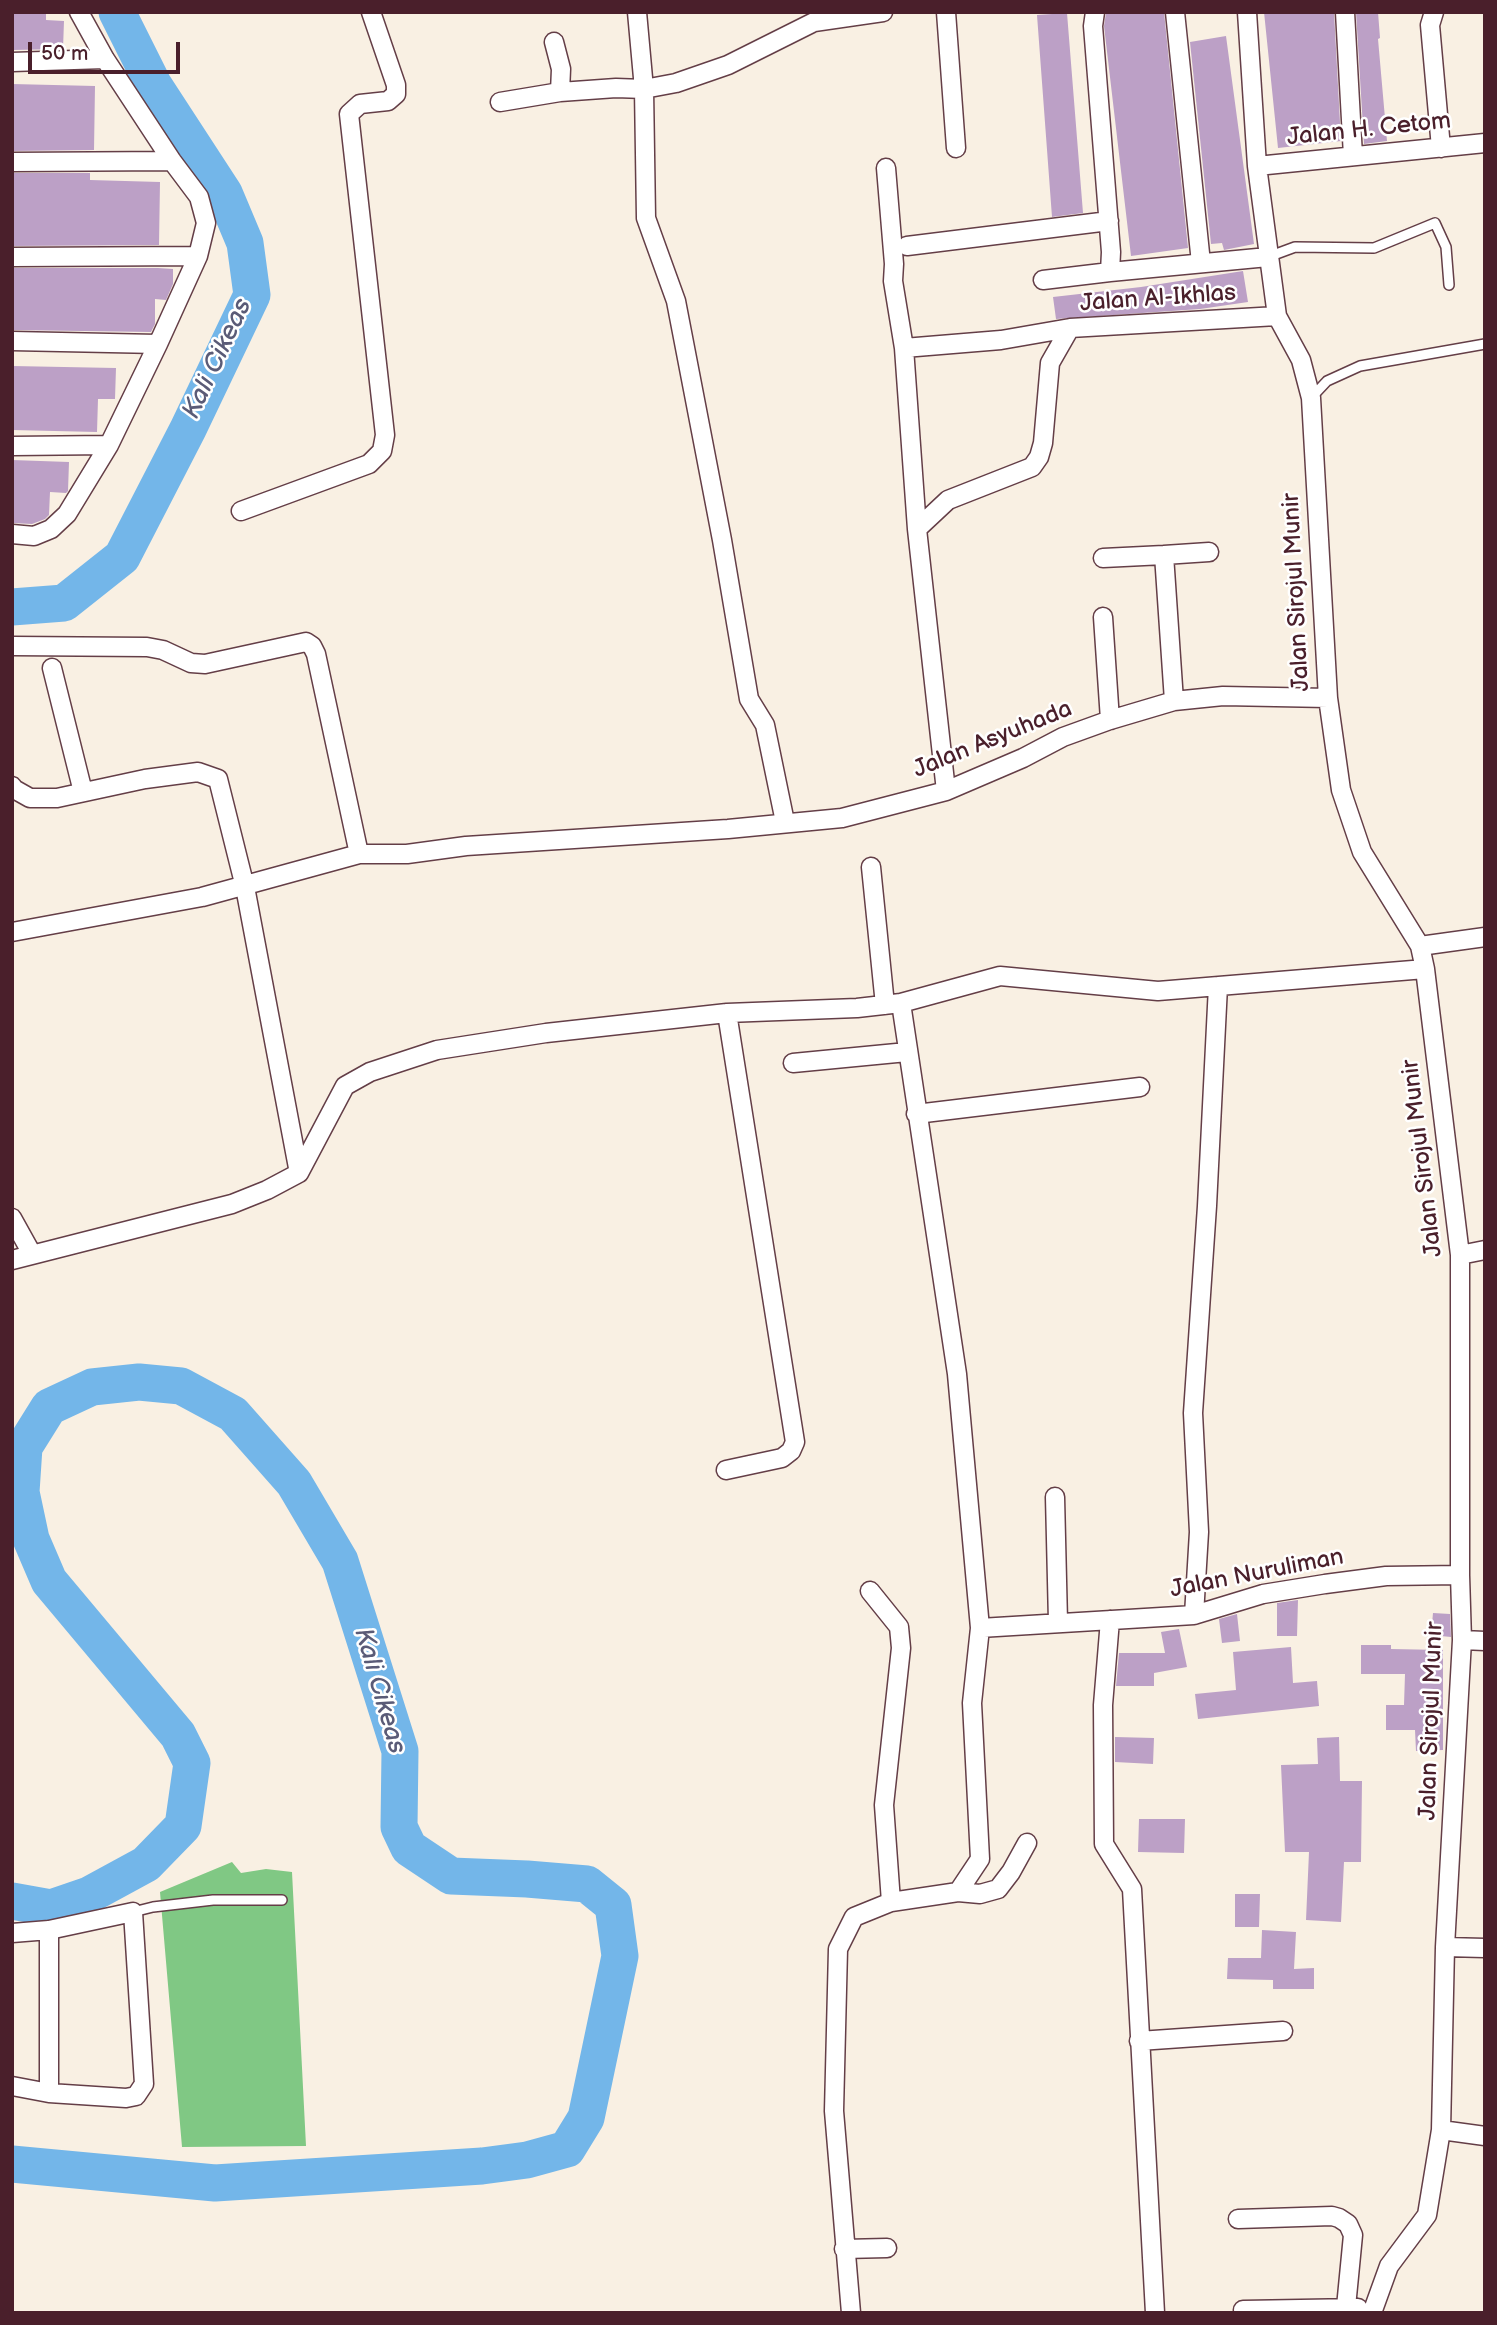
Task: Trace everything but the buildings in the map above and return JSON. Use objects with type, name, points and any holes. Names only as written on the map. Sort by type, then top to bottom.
[{"type":"street","points":[[12,534],[34,536],[51,529],[67,514],[108,445],[158,344],[198,256],[206,223],[199,197],[105,60],[79,12]]},
{"type":"street","points":[[241,511],[369,464],[382,451],[385,435],[349,114],[360,104],[388,101],[396,94],[396,85],[371,12]]},
{"type":"street","points":[[637,12],[644,89],[646,218],[676,301],[722,540],[748,699],[765,724],[785,822]]},
{"type":"street","points":[[500,102],[561,92],[644,89],[676,83],[729,65],[814,17],[883,12]]},
{"type":"street","points":[[946,12],[956,148]]},
{"type":"street","points":[[1095,12],[1093,26],[1110,272]]},
{"type":"street","points":[[1175,12],[1201,263]]},
{"type":"street","name":"Jalan Sirojul Munir","points":[[1247,12],[1257,166],[1277,316],[1301,360],[1311,398],[1328,698],[1340,790],[1362,852],[1420,946],[1460,1255],[1462,1640],[1445,1947],[1441,2130],[1427,2215],[1389,2266],[1372,2311]]},
{"type":"street","points":[[1345,12],[1353,156]]},
{"type":"street","points":[[1434,12],[1430,24],[1441,148]]},
{"type":"street","points":[[554,42],[561,69],[561,92]]},
{"type":"street","points":[[12,62],[105,60]]},
{"type":"street","name":"Jalan H. Cetom","points":[[1257,166],[1485,143]]},
{"type":"street","points":[[12,162],[172,160]]},
{"type":"street","points":[[886,168],[894,264],[892,281],[904,348],[917,529],[946,791]]},
{"type":"street","points":[[907,246],[1108,221]]},
{"type":"street","points":[[12,257],[198,256]]},
{"type":"street","points":[[1043,280],[1268,257]]},
{"type":"street","name":"Jalan Al-Ikhlas","points":[[917,529],[948,500],[1032,467],[1039,457],[1043,443],[1050,363],[1070,328],[1277,316]]},
{"type":"street","points":[[904,348],[1001,340],[1070,328]]},
{"type":"street","points":[[12,341],[158,344]]},
{"type":"street","points":[[12,446],[108,445]]},
{"type":"street","points":[[1102,558],[1209,552]]},
{"type":"street","points":[[1164,555],[1174,701]]},
{"type":"street","points":[[1103,617],[1110,720]]},
{"type":"street","points":[[12,646],[147,647],[163,650],[191,663],[205,664],[306,642],[316,654],[359,855]]},
{"type":"street","points":[[52,668],[83,792]]},
{"type":"street","name":"Jalan Asyuhada","points":[[12,932],[202,897],[359,855],[407,854],[466,846],[728,829],[842,818],[946,791],[1023,758],[1063,737],[1174,701],[1223,696],[1328,698]]},
{"type":"street","points":[[12,786],[30,798],[57,798],[145,779],[198,772],[218,779],[245,887],[299,1173]]},
{"type":"street","points":[[871,867],[893,1004],[907,1052],[957,1374],[980,1628],[972,1703],[980,1859],[958,1892]]},
{"type":"street","points":[[1420,946],[1485,937]]},
{"type":"street","points":[[12,1260],[232,1203],[267,1190],[299,1173],[345,1086],[370,1072],[451,1048],[546,1033],[727,1013],[893,1004],[1000,976],[1158,991],[1425,969]]},
{"type":"street","points":[[1194,1615],[1199,1532],[1193,1413],[1218,986]]},
{"type":"street","points":[[726,1470],[782,1458],[791,1451],[795,1442],[727,1013]]},
{"type":"street","points":[[793,1063],[907,1052]]},
{"type":"street","points":[[916,1114],[1140,1087]]},
{"type":"street","points":[[12,1218],[32,1254]]},
{"type":"street","points":[[1460,1255],[1485,1250]]},
{"type":"street","points":[[1055,1497],[1058,1622]]},
{"type":"street","name":"Jalan Nuruliman","points":[[980,1628],[1194,1615],[1263,1594],[1325,1584],[1386,1576],[1460,1575]]},
{"type":"street","points":[[870,1591],[899,1627],[901,1648],[884,1805],[891,1902]]},
{"type":"street","points":[[1110,1620],[1103,1705],[1104,1844],[1132,1889],[1155,2313]]},
{"type":"street","points":[[1462,1640],[1485,1641]]},
{"type":"street","points":[[850,2313],[834,2111],[838,1949],[854,1917],[891,1902],[958,1892],[979,1894],[998,1889],[1012,1872],[1027,1843]]},
{"type":"street","points":[[12,1933],[49,1930],[133,1912],[144,2084],[136,2096],[126,2098],[49,2093],[12,2086]]},
{"type":"street","points":[[49,1930],[49,2093]]},
{"type":"street","points":[[1445,1947],[1485,1948]]},
{"type":"street","points":[[1139,2042],[1283,2031]]},
{"type":"street","points":[[1441,2130],[1485,2136]]},
{"type":"street","points":[[1238,2219],[1332,2216],[1348,2224],[1353,2235],[1346,2306]]},
{"type":"street","points":[[844,2249],[887,2248]]},
{"type":"street","points":[[1242,2310],[1346,2306],[1372,2311]]},
{"type":"lane","points":[[1268,257],[1295,247],[1374,248],[1435,223],[1447,247],[1449,285]]},
{"type":"lane","points":[[1311,398],[1327,381],[1360,366],[1485,344]]},
{"type":"lane","points":[[133,1912],[213,1900],[282,1900]]},
{"type":"green space","points":[[232,1862],[241,1873],[266,1869],[292,1872],[306,2146],[182,2147],[160,1892]]},
{"type":"waterway","name":"Kali Cikeas","points":[[12,607],[64,603],[122,557],[188,429],[252,295],[245,243],[224,193],[153,84],[117,12]]},
{"type":"waterway","name":"Kali Cikeas","points":[[12,1901],[51,1908],[89,1895],[146,1864],[183,1826],[192,1763],[178,1735],[49,1581],[31,1539],[21,1492],[24,1447],[49,1407],[92,1387],[139,1382],[181,1386],[233,1414],[294,1483],[340,1561],[400,1751],[399,1827],[409,1848],[451,1876],[587,1884],[613,1905],[620,1956],[586,2118],[567,2149],[527,2160],[482,2166],[215,2183],[12,2164]]}]
